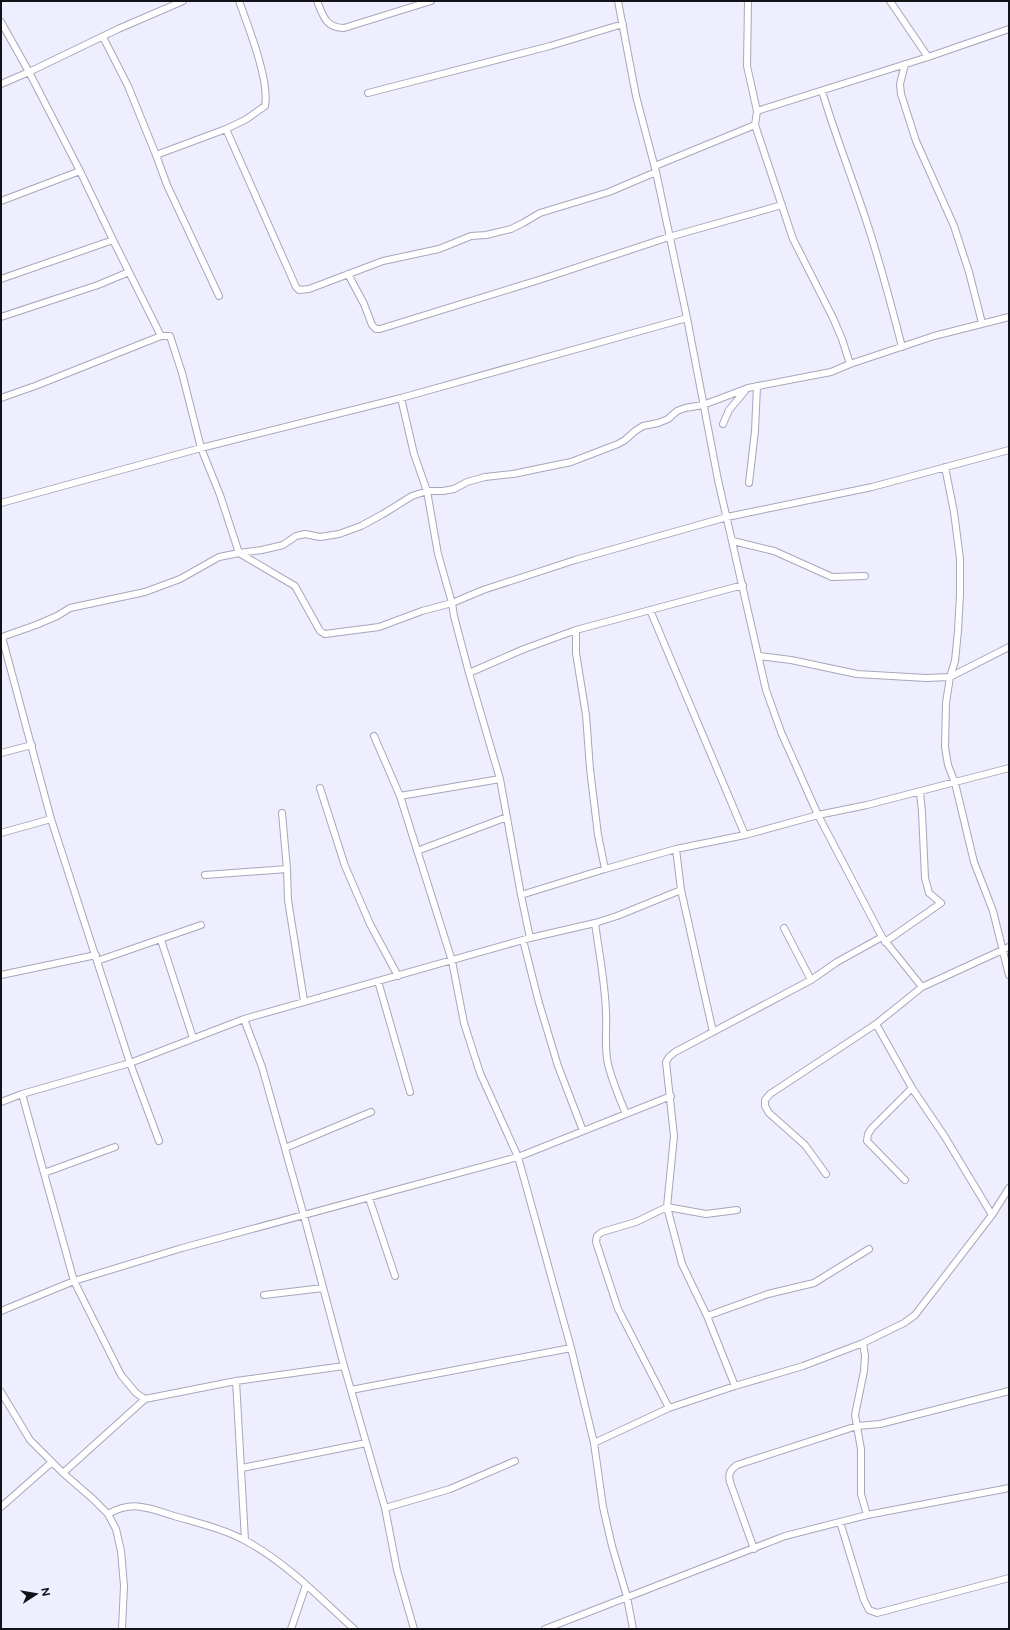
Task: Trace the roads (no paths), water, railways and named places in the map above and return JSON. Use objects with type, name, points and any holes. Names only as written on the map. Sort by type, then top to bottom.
[{"type":"street","points":[[1,84],[182,1]]},
{"type":"street","points":[[156,155],[226,129],[245,120],[265,106],[267,97],[265,83],[250,31],[239,1]]},
{"type":"street","points":[[317,1],[323,16],[328,23],[335,28],[344,28],[431,1]]},
{"type":"street","points":[[618,1],[636,96],[655,166],[687,318],[718,480],[773,712],[800,778],[818,815],[884,940],[922,987]]},
{"type":"street","points":[[748,1],[746,66],[757,111],[755,125],[793,239],[833,318],[850,364]]},
{"type":"street","points":[[890,1],[928,57]]},
{"type":"street","points":[[1,22],[29,72],[80,171],[161,336]]},
{"type":"street","points":[[368,93],[550,46],[623,24]]},
{"type":"street","points":[[757,111],[928,57],[1009,29]]},
{"type":"street","points":[[103,37],[128,86],[167,185],[219,296]]},
{"type":"street","points":[[905,64],[900,84],[901,94],[916,141],[954,226],[969,272],[982,323]]},
{"type":"street","points":[[822,91],[834,134],[877,254],[902,346]]},
{"type":"street","points":[[655,166],[755,125]]},
{"type":"street","points":[[226,129],[296,287],[300,290],[309,289],[383,262],[439,249],[471,236],[486,235],[505,230],[523,223],[540,213],[609,192],[656,172]]},
{"type":"street","points":[[1,201],[80,171]]},
{"type":"street","points":[[348,274],[364,304],[372,325],[376,329],[380,329],[542,280],[669,237],[782,205]]},
{"type":"street","points":[[1,279],[113,240]]},
{"type":"street","points":[[1,317],[98,285],[129,272]]},
{"type":"street","points":[[159,1141],[130,1063],[52,819],[1,636],[36,625],[70,608],[145,592],[180,579],[219,557],[283,545],[296,536],[305,534],[320,537],[339,534],[361,526],[412,496],[427,491],[454,489],[467,482],[485,477],[513,474],[571,462],[618,444],[625,440],[635,430],[643,426],[668,419],[677,411],[703,405],[748,388],[831,372],[902,346],[1009,316]]},
{"type":"street","points":[[1,503],[201,448],[401,398],[687,318]]},
{"type":"street","points":[[1,398],[36,386],[161,336],[170,336],[182,373],[201,448],[220,495],[239,553],[295,586],[320,632],[325,634],[379,627],[422,611],[452,603],[483,590],[575,560],[727,517],[872,487],[1009,450]]},
{"type":"street","points":[[749,483],[758,386]]},
{"type":"street","points":[[723,424],[729,410],[748,388]]},
{"type":"street","points":[[401,398],[414,454],[427,491],[438,554],[452,603],[454,616],[500,779],[530,938]]},
{"type":"street","points":[[944,467],[954,512],[960,559],[958,631],[955,661],[950,677],[946,703],[945,747],[948,766],[955,783],[974,862],[1006,948],[1009,975]]},
{"type":"street","points":[[733,541],[774,551],[832,577],[865,576]]},
{"type":"street","points":[[469,673],[524,649],[576,630],[743,585]]},
{"type":"street","points":[[650,610],[745,835]]},
{"type":"street","points":[[576,630],[576,653],[586,715],[590,769],[598,835],[605,869]]},
{"type":"street","points":[[759,656],[790,660],[857,674],[920,678],[950,677],[1009,647]]},
{"type":"street","points":[[374,736],[400,796],[452,961],[464,1023],[480,1073],[518,1157],[571,1348],[594,1443],[603,1507],[610,1540],[626,1596],[633,1629]]},
{"type":"street","points":[[1,753],[32,746]]},
{"type":"street","points":[[521,896],[605,869],[676,849],[745,835],[818,815],[868,805],[1009,768]]},
{"type":"street","points":[[400,796],[500,779]]},
{"type":"street","points":[[320,788],[346,866],[370,924],[398,976]]},
{"type":"street","points":[[735,1386],[707,1316],[682,1264],[667,1207],[674,1136],[671,1096],[666,1062],[669,1057],[713,1032],[812,980],[837,962],[884,940],[941,903],[929,893],[925,878],[920,792]]},
{"type":"street","points":[[282,814],[288,900],[304,1001]]},
{"type":"street","points":[[417,851],[507,818]]},
{"type":"street","points":[[1,833],[52,819]]},
{"type":"street","points":[[676,849],[681,890],[713,1032]]},
{"type":"street","points":[[205,875],[287,869]]},
{"type":"street","points":[[1,1102],[22,1094],[130,1063],[244,1019],[530,938],[595,923],[617,916],[681,890]]},
{"type":"street","points":[[595,923],[605,991],[605,1045],[614,1084],[626,1114]]},
{"type":"street","points":[[1,974],[97,958],[161,940],[201,925]]},
{"type":"street","points":[[784,928],[812,980]]},
{"type":"street","points":[[161,940],[193,1038]]},
{"type":"street","points":[[523,940],[558,1066],[583,1131]]},
{"type":"street","points":[[826,1174],[805,1145],[769,1113],[765,1106],[765,1100],[770,1094],[876,1024],[922,987],[1006,948]]},
{"type":"street","points":[[378,982],[410,1092]]},
{"type":"street","points":[[244,1019],[262,1068],[304,1216],[344,1366],[385,1508],[397,1570],[414,1629]]},
{"type":"street","points":[[876,1024],[912,1088],[946,1138],[992,1215]]},
{"type":"street","points":[[905,1180],[867,1141],[868,1134],[872,1128],[912,1088]]},
{"type":"street","points":[[22,1094],[74,1281],[121,1375],[136,1393],[145,1398]]},
{"type":"street","points":[[1,1311],[74,1281],[182,1248],[518,1157],[671,1096]]},
{"type":"street","points":[[285,1148],[371,1112]]},
{"type":"street","points":[[44,1172],[115,1147]]},
{"type":"street","points":[[594,1443],[669,1408],[735,1386],[803,1366],[863,1343],[904,1323],[915,1315],[992,1215],[1009,1188]]},
{"type":"street","points":[[369,1198],[395,1276]]},
{"type":"street","points":[[669,1408],[618,1309],[596,1242],[596,1236],[602,1232],[636,1222],[667,1207],[706,1214],[737,1210]]},
{"type":"street","points":[[707,1316],[768,1294],[814,1283],[869,1249]]},
{"type":"street","points":[[264,1295],[323,1288]]},
{"type":"street","points":[[863,1343],[865,1356],[864,1371],[855,1415],[861,1449],[862,1494],[866,1516]]},
{"type":"street","points":[[351,1390],[571,1348]]},
{"type":"street","points":[[63,1473],[145,1398],[236,1381],[344,1366]]},
{"type":"street","points":[[236,1381],[245,1540]]},
{"type":"street","points":[[754,1549],[728,1475],[731,1469],[737,1465],[857,1426],[880,1424],[1009,1391]]},
{"type":"street","points":[[1,1392],[30,1440],[63,1473],[108,1514],[116,1529],[121,1551],[124,1586],[122,1629]]},
{"type":"street","points":[[242,1468],[366,1443]]},
{"type":"street","points":[[385,1508],[450,1489],[515,1461]]},
{"type":"street","points":[[1,1507],[52,1462]]},
{"type":"street","points":[[545,1629],[626,1596],[754,1549],[785,1536],[866,1516],[1009,1488]]},
{"type":"street","points":[[108,1514],[120,1507],[130,1506],[147,1508],[217,1529],[245,1540],[266,1552],[306,1585],[354,1629]]},
{"type":"street","points":[[840,1522],[864,1600],[869,1610],[877,1613],[1009,1578]]},
{"type":"street","points":[[292,1629],[306,1585]]}]
